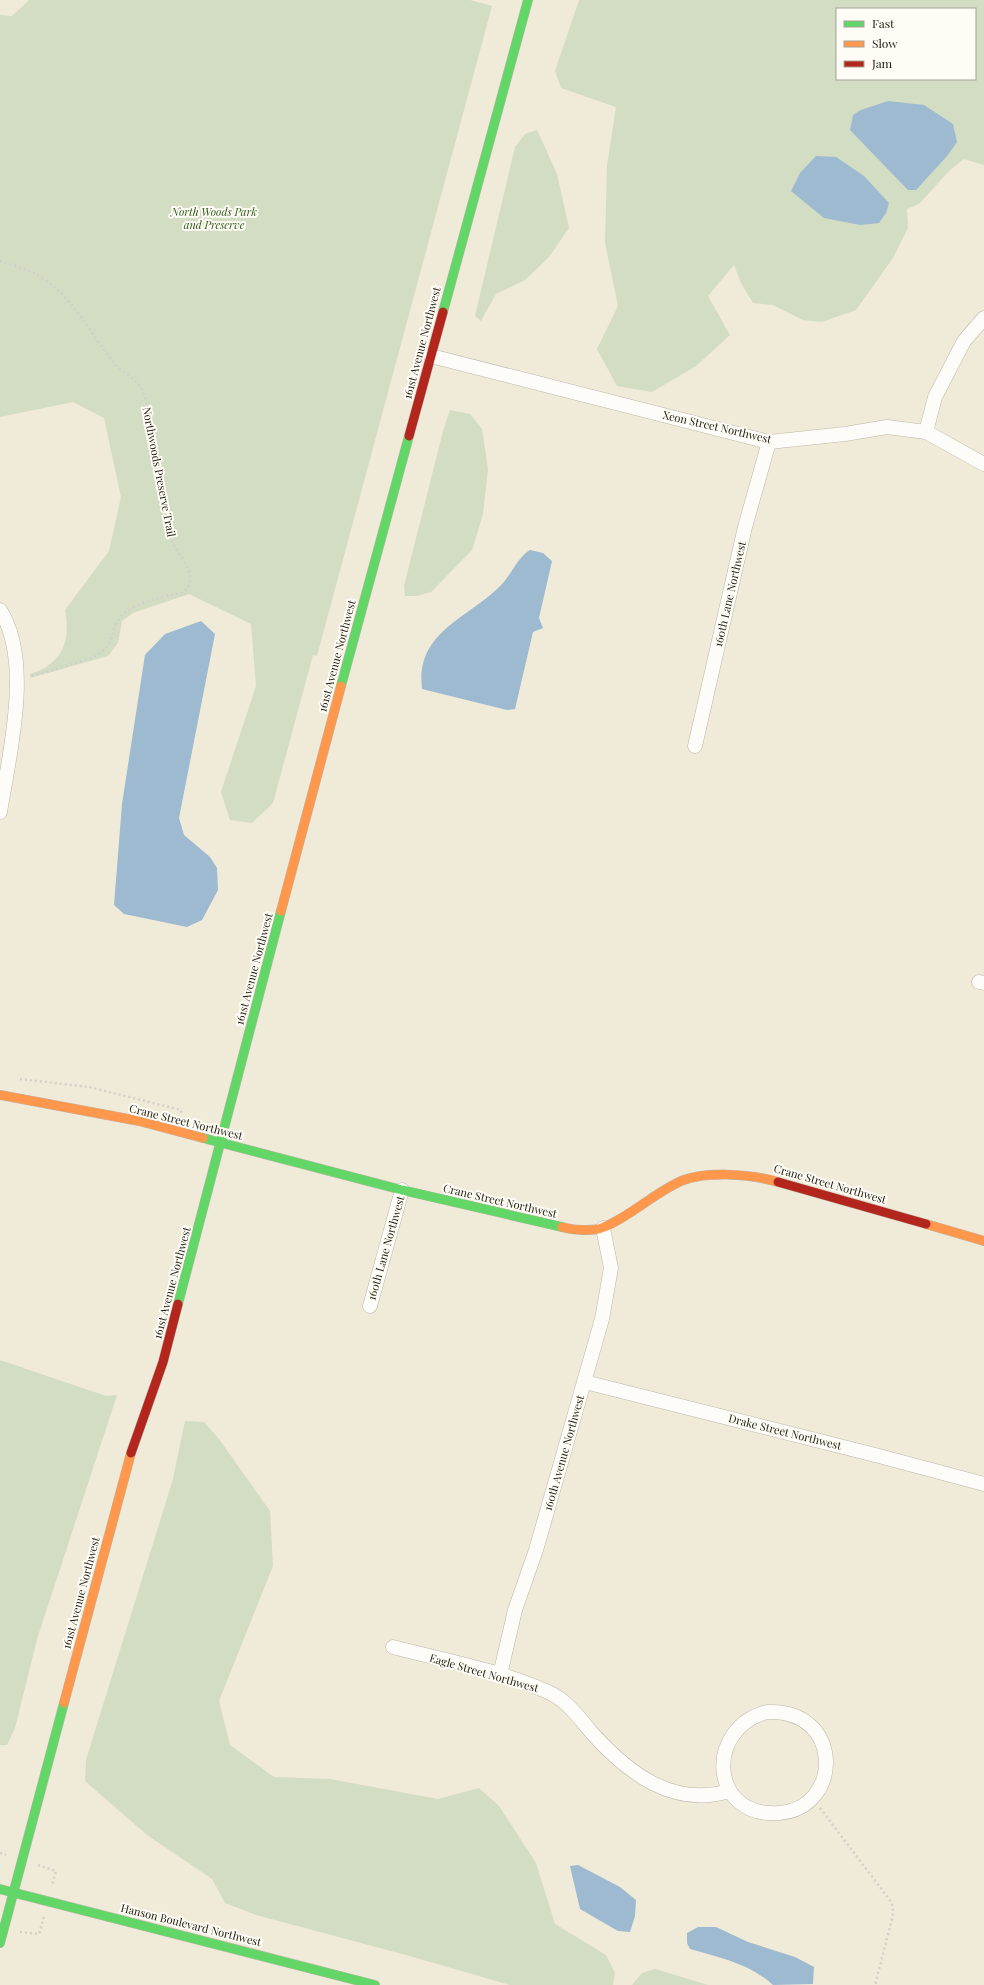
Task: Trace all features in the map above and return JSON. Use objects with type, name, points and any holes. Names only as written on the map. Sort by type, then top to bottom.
[{"type":"main road","name":"161st Avenue Northwest","points":[[0,1943],[125,1471],[163,1362],[326,741],[528,0]]},
{"type":"main road","name":"Crane Street Northwest","points":[[0,1095],[72,1107],[183,1132],[402,1190],[573,1230],[603,1228],[678,1182],[713,1174],[761,1177],[984,1241]]},
{"type":"main road","name":"Hanson Boulevard Northwest","points":[[0,1889],[375,1985]]},
{"type":"street","points":[[984,318],[964,341],[935,397],[926,432],[984,464]]},
{"type":"street","name":"Xeon Street Northwest","points":[[431,356],[769,442],[845,434],[887,427],[926,432]]},
{"type":"street","name":"160th Lane Northwest","points":[[695,746],[746,527],[769,442]]},
{"type":"street","points":[[0,610],[5,618],[14,646],[17,703],[0,812]]},
{"type":"street","name":"160th Lane Northwest","points":[[370,1306],[402,1190]]},
{"type":"street","name":"160th Avenue Northwest","points":[[500,1675],[515,1610],[536,1550],[602,1320],[611,1268],[603,1228]]},
{"type":"street","name":"Drake Street Northwest","points":[[585,1382],[984,1484]]},
{"type":"street","name":"Eagle Street Northwest","points":[[393,1647],[500,1675],[549,1692],[566,1703],[619,1760],[640,1777],[664,1788],[680,1794],[699,1796],[716,1795],[729,1791]]},
{"type":"street","points":[[778,1712],[799,1717],[811,1724],[822,1739],[826,1758],[825,1774],[812,1799],[802,1807],[780,1813],[765,1813],[751,1809],[737,1800],[729,1791],[725,1780],[724,1766],[726,1750],[732,1736],[749,1719],[762,1713],[778,1712]]},
{"type":"path","name":"Northwoods Preserve Trail","points":[[0,262],[22,268],[42,277],[58,291],[80,316],[115,364],[139,385],[150,413],[169,511],[171,538],[178,553],[186,562],[191,580],[189,588],[184,592],[143,602],[124,614],[117,623],[110,645],[88,661],[77,662],[56,670],[16,677]]},
{"type":"path","points":[[16,1078],[89,1087],[181,1110],[183,1132]]},
{"type":"path","points":[[812,1799],[892,1903],[892,1919],[875,1985]]},
{"type":"green space","name":"North Woods Park and Preserve","points":[[29,0],[470,0],[492,6],[317,656],[313,655],[273,803],[252,823],[230,820],[221,792],[256,686],[251,624],[189,594],[133,613],[122,621],[118,643],[108,656],[30,678],[30,674],[41,670],[50,664],[57,658],[62,650],[67,632],[65,610],[109,551],[121,497],[104,418],[73,402],[0,417],[0,15],[12,16]]},
{"type":"green space","points":[[579,0],[984,0],[984,165],[964,159],[950,170],[919,204],[907,209],[908,228],[893,258],[856,310],[822,322],[803,320],[773,305],[753,303],[741,283],[734,265],[708,296],[730,335],[696,366],[652,392],[617,386],[597,349],[618,306],[605,243],[607,166],[616,107],[561,88],[555,71]]},
{"type":"green space","points":[[537,130],[557,174],[569,228],[549,257],[525,280],[496,294],[481,321],[475,316],[515,147],[525,134]]},
{"type":"green space","points":[[450,410],[470,414],[482,429],[488,469],[483,514],[472,550],[431,592],[416,596],[405,596],[404,586],[443,431]]},
{"type":"green space","points":[[0,1360],[106,1396],[117,1395],[37,1639],[15,1728],[7,1745],[0,1745]]},
{"type":"green space","points":[[185,1421],[204,1422],[219,1439],[270,1511],[273,1566],[219,1701],[230,1745],[274,1777],[330,1779],[438,1799],[479,1788],[499,1806],[536,1863],[555,1924],[606,1955],[615,1973],[613,1985],[510,1985],[406,1955],[256,1915],[225,1903],[212,1879],[147,1835],[85,1781],[86,1760],[173,1479]]},
{"type":"green space","points":[[655,1969],[708,1985],[632,1985],[642,1973]]},
{"type":"water","points":[[888,101],[924,105],[953,124],[957,142],[947,156],[916,190],[908,190],[850,130],[853,115],[861,110]]},
{"type":"water","points":[[816,156],[836,157],[864,176],[889,203],[886,213],[879,223],[860,225],[824,218],[791,191],[800,173]]},
{"type":"water","points":[[530,550],[543,553],[552,561],[539,618],[543,628],[533,632],[515,709],[507,710],[422,689],[422,669],[427,652],[436,639],[461,616],[490,595],[503,583],[519,561]]},
{"type":"water","points":[[201,621],[215,634],[179,818],[184,835],[210,857],[217,868],[218,890],[202,920],[187,927],[124,914],[114,905],[122,804],[145,655],[165,634]]},
{"type":"water","points":[[578,1865],[620,1887],[636,1900],[635,1916],[630,1932],[618,1931],[580,1909],[570,1866]]},
{"type":"water","points":[[698,1927],[716,1927],[748,1942],[795,1957],[814,1967],[813,1984],[773,1985],[754,1971],[744,1966],[690,1949],[687,1943],[687,1933]]},
{"type":"traffic: fast","points":[[443,312],[528,0]]},
{"type":"traffic: fast","points":[[341,686],[409,436]]},
{"type":"traffic: fast","points":[[178,1304],[281,911]]},
{"type":"traffic: fast","points":[[203,1138],[402,1190],[562,1227]]},
{"type":"traffic: fast","points":[[0,1943],[64,1703]]},
{"type":"traffic: fast","points":[[0,1889],[375,1985]]},
{"type":"traffic: slow","points":[[281,911],[341,686]]},
{"type":"traffic: slow","points":[[0,1095],[139,1121],[203,1138]]},
{"type":"traffic: slow","points":[[562,1227],[583,1230],[600,1229],[622,1218],[677,1183],[700,1176],[741,1175],[778,1182]]},
{"type":"traffic: slow","points":[[926,1224],[984,1241]]},
{"type":"traffic: slow","points":[[64,1703],[131,1453]]},
{"type":"traffic: jam","points":[[409,436],[443,312]]},
{"type":"traffic: jam","points":[[778,1182],[926,1224]]},
{"type":"traffic: jam","points":[[131,1453],[163,1362],[178,1304]]}]
